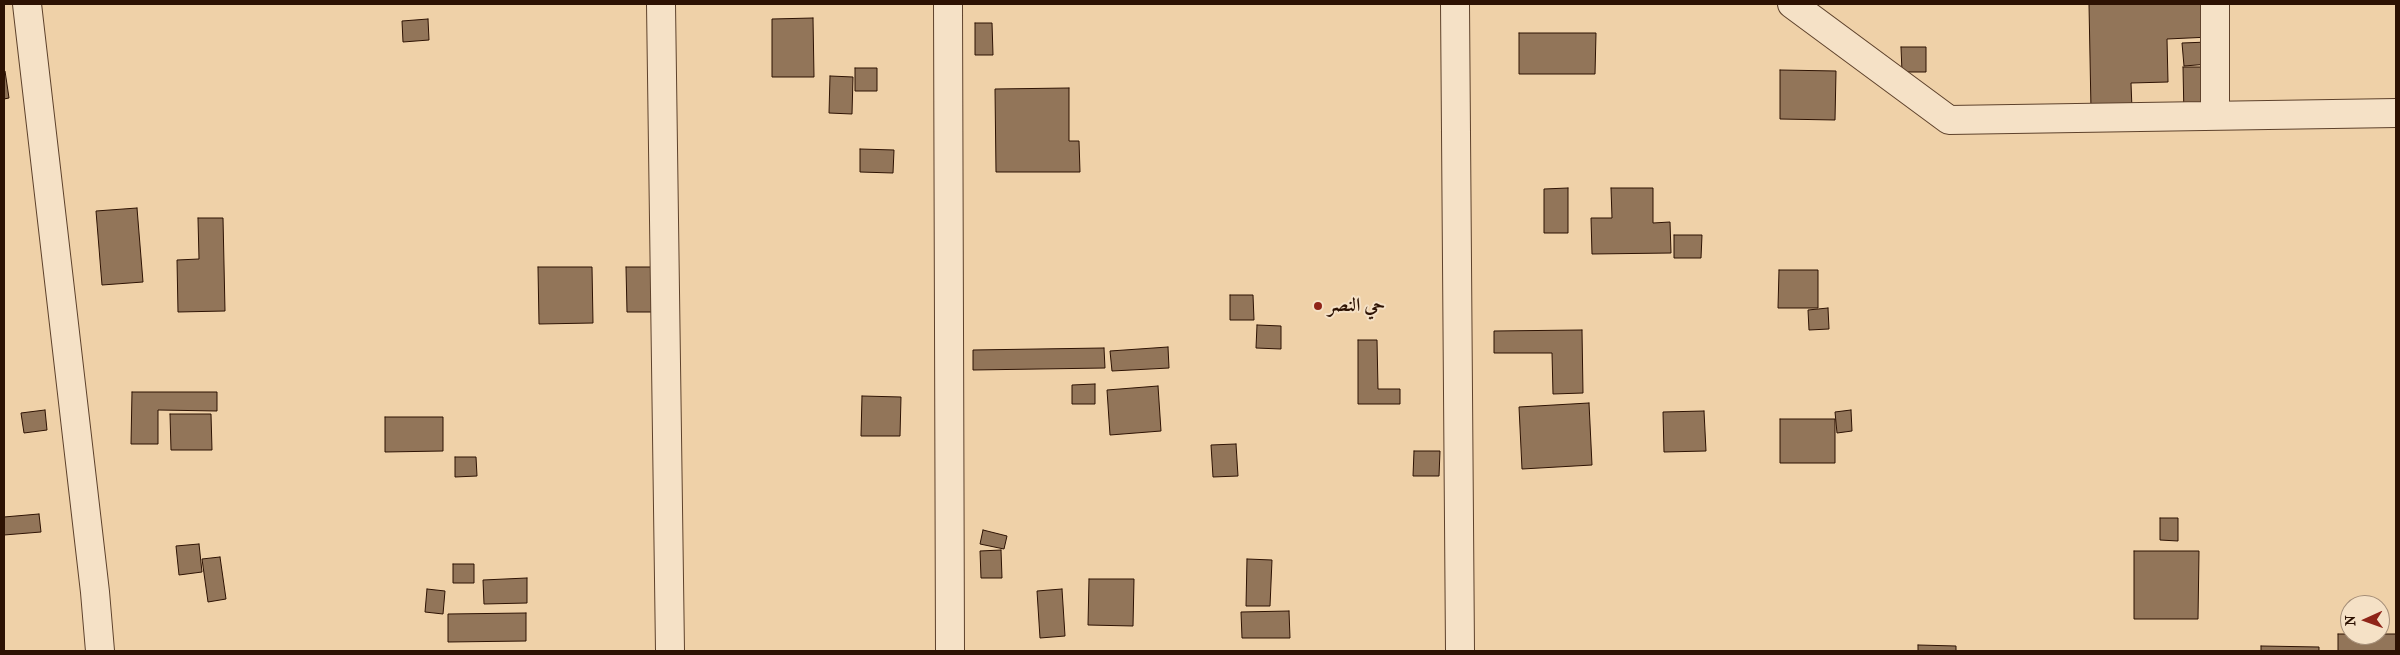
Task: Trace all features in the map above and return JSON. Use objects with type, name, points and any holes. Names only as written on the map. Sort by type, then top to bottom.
[{"type":"street","points":[[27,4],[95,592],[100,651]]},
{"type":"street","points":[[661,4],[670,651]]},
{"type":"street","points":[[948,4],[950,651]]},
{"type":"street","points":[[1455,4],[1460,651]]},
{"type":"street","points":[[1792,4],[1949,120],[2396,113]]},
{"type":"street","points":[[2215,4],[2215,116]]},
{"type":"building","points":[[2089,4],[2209,4],[2210,37],[2167,39],[2168,82],[2131,83],[2132,109],[2091,110]]},
{"type":"building","points":[[813,18],[814,77],[772,77],[772,19]]},
{"type":"building","points":[[428,19],[429,40],[403,42],[402,21]]},
{"type":"building","points":[[975,23],[992,23],[993,55],[975,55]]},
{"type":"building","points":[[1519,33],[1596,33],[1595,74],[1519,74]]},
{"type":"building","points":[[2208,42],[2209,64],[2184,66],[2182,43]]},
{"type":"building","points":[[1901,47],[1926,47],[1926,72],[1902,72]]},
{"type":"building","points":[[2183,67],[2211,67],[2212,116],[2184,117]]},
{"type":"building","points":[[855,68],[877,68],[877,91],[855,91]]},
{"type":"building","points":[[1780,70],[1836,71],[1835,120],[1780,119]]},
{"type":"building","points":[[4,71],[9,98],[4,99]]},
{"type":"building","points":[[830,76],[853,77],[852,114],[829,113]]},
{"type":"building","points":[[1069,88],[1069,141],[1079,141],[1080,172],[996,172],[995,89]]},
{"type":"building","points":[[860,149],[894,150],[893,173],[860,172]]},
{"type":"building","points":[[1568,188],[1568,233],[1544,233],[1544,189]]},
{"type":"building","points":[[1611,188],[1653,188],[1653,223],[1670,222],[1671,253],[1592,254],[1591,218],[1612,218]]},
{"type":"building","points":[[137,208],[143,282],[102,285],[96,211]]},
{"type":"building","points":[[198,218],[223,218],[225,311],[178,312],[177,260],[199,259]]},
{"type":"building","points":[[1674,235],[1702,235],[1701,258],[1674,258]]},
{"type":"building","points":[[538,267],[592,267],[593,323],[539,324]]},
{"type":"building","points":[[626,267],[652,267],[652,312],[627,312]]},
{"type":"building","points":[[1779,270],[1818,270],[1818,308],[1778,308]]},
{"type":"building","points":[[1230,295],[1253,295],[1254,320],[1230,320]]},
{"type":"building","points":[[1828,308],[1829,329],[1809,330],[1808,310]]},
{"type":"building","points":[[1257,325],[1281,326],[1281,349],[1256,348]]},
{"type":"building","points":[[1582,330],[1583,393],[1553,394],[1552,353],[1494,353],[1494,331]]},
{"type":"building","points":[[1358,340],[1377,340],[1378,389],[1400,389],[1400,404],[1358,404]]},
{"type":"building","points":[[1168,347],[1169,368],[1112,371],[1110,351]]},
{"type":"building","points":[[1104,348],[1105,368],[973,370],[973,350]]},
{"type":"building","points":[[1095,384],[1095,404],[1072,404],[1072,385]]},
{"type":"building","points":[[1158,386],[1161,431],[1110,435],[1107,390]]},
{"type":"building","points":[[132,392],[217,392],[217,411],[158,410],[158,444],[131,444]]},
{"type":"building","points":[[862,396],[901,397],[900,436],[861,436]]},
{"type":"building","points":[[1589,403],[1592,465],[1522,469],[1519,407]]},
{"type":"building","points":[[45,410],[47,430],[24,433],[21,413]]},
{"type":"building","points":[[1851,410],[1852,431],[1837,433],[1835,412]]},
{"type":"building","points":[[1704,411],[1706,451],[1664,452],[1663,412]]},
{"type":"building","points":[[170,414],[211,414],[212,450],[171,450]]},
{"type":"building","points":[[385,417],[443,417],[443,451],[385,452]]},
{"type":"building","points":[[1780,419],[1835,419],[1835,463],[1780,463]]},
{"type":"building","points":[[1236,444],[1238,476],[1213,477],[1211,445]]},
{"type":"building","points":[[1414,451],[1440,451],[1439,476],[1413,476]]},
{"type":"building","points":[[455,457],[476,457],[477,476],[455,477]]},
{"type":"building","points":[[39,514],[41,532],[4,535],[4,517]]},
{"type":"building","points":[[2160,518],[2178,518],[2178,541],[2160,540]]},
{"type":"building","points":[[983,530],[1007,536],[1004,549],[980,544]]},
{"type":"building","points":[[199,544],[202,572],[179,575],[176,546]]},
{"type":"building","points":[[1001,550],[1002,578],[981,578],[980,551]]},
{"type":"building","points":[[2134,551],[2199,551],[2198,619],[2134,619]]},
{"type":"building","points":[[220,557],[226,599],[208,602],[202,559]]},
{"type":"building","points":[[1247,559],[1272,560],[1270,606],[1246,606]]},
{"type":"building","points":[[453,564],[474,564],[474,583],[453,583]]},
{"type":"building","points":[[527,578],[527,603],[484,604],[483,580]]},
{"type":"building","points":[[1089,579],[1134,579],[1133,626],[1088,625]]},
{"type":"building","points":[[427,589],[445,591],[443,614],[425,612]]},
{"type":"building","points":[[1062,589],[1065,636],[1040,638],[1037,591]]},
{"type":"building","points":[[1289,611],[1290,638],[1242,638],[1241,612]]},
{"type":"building","points":[[526,613],[526,641],[448,642],[448,614]]},
{"type":"building","points":[[2338,634],[2340,634],[2340,645],[2390,645],[2390,634],[2396,634],[2396,651],[2338,651]]},
{"type":"building","points":[[1918,645],[1956,646],[1956,651],[1918,651]]},
{"type":"building","points":[[2261,646],[2319,647],[2319,651],[2261,651]]},
{"type":"place","name":"حي النصر","points":[[1318,306]]}]
